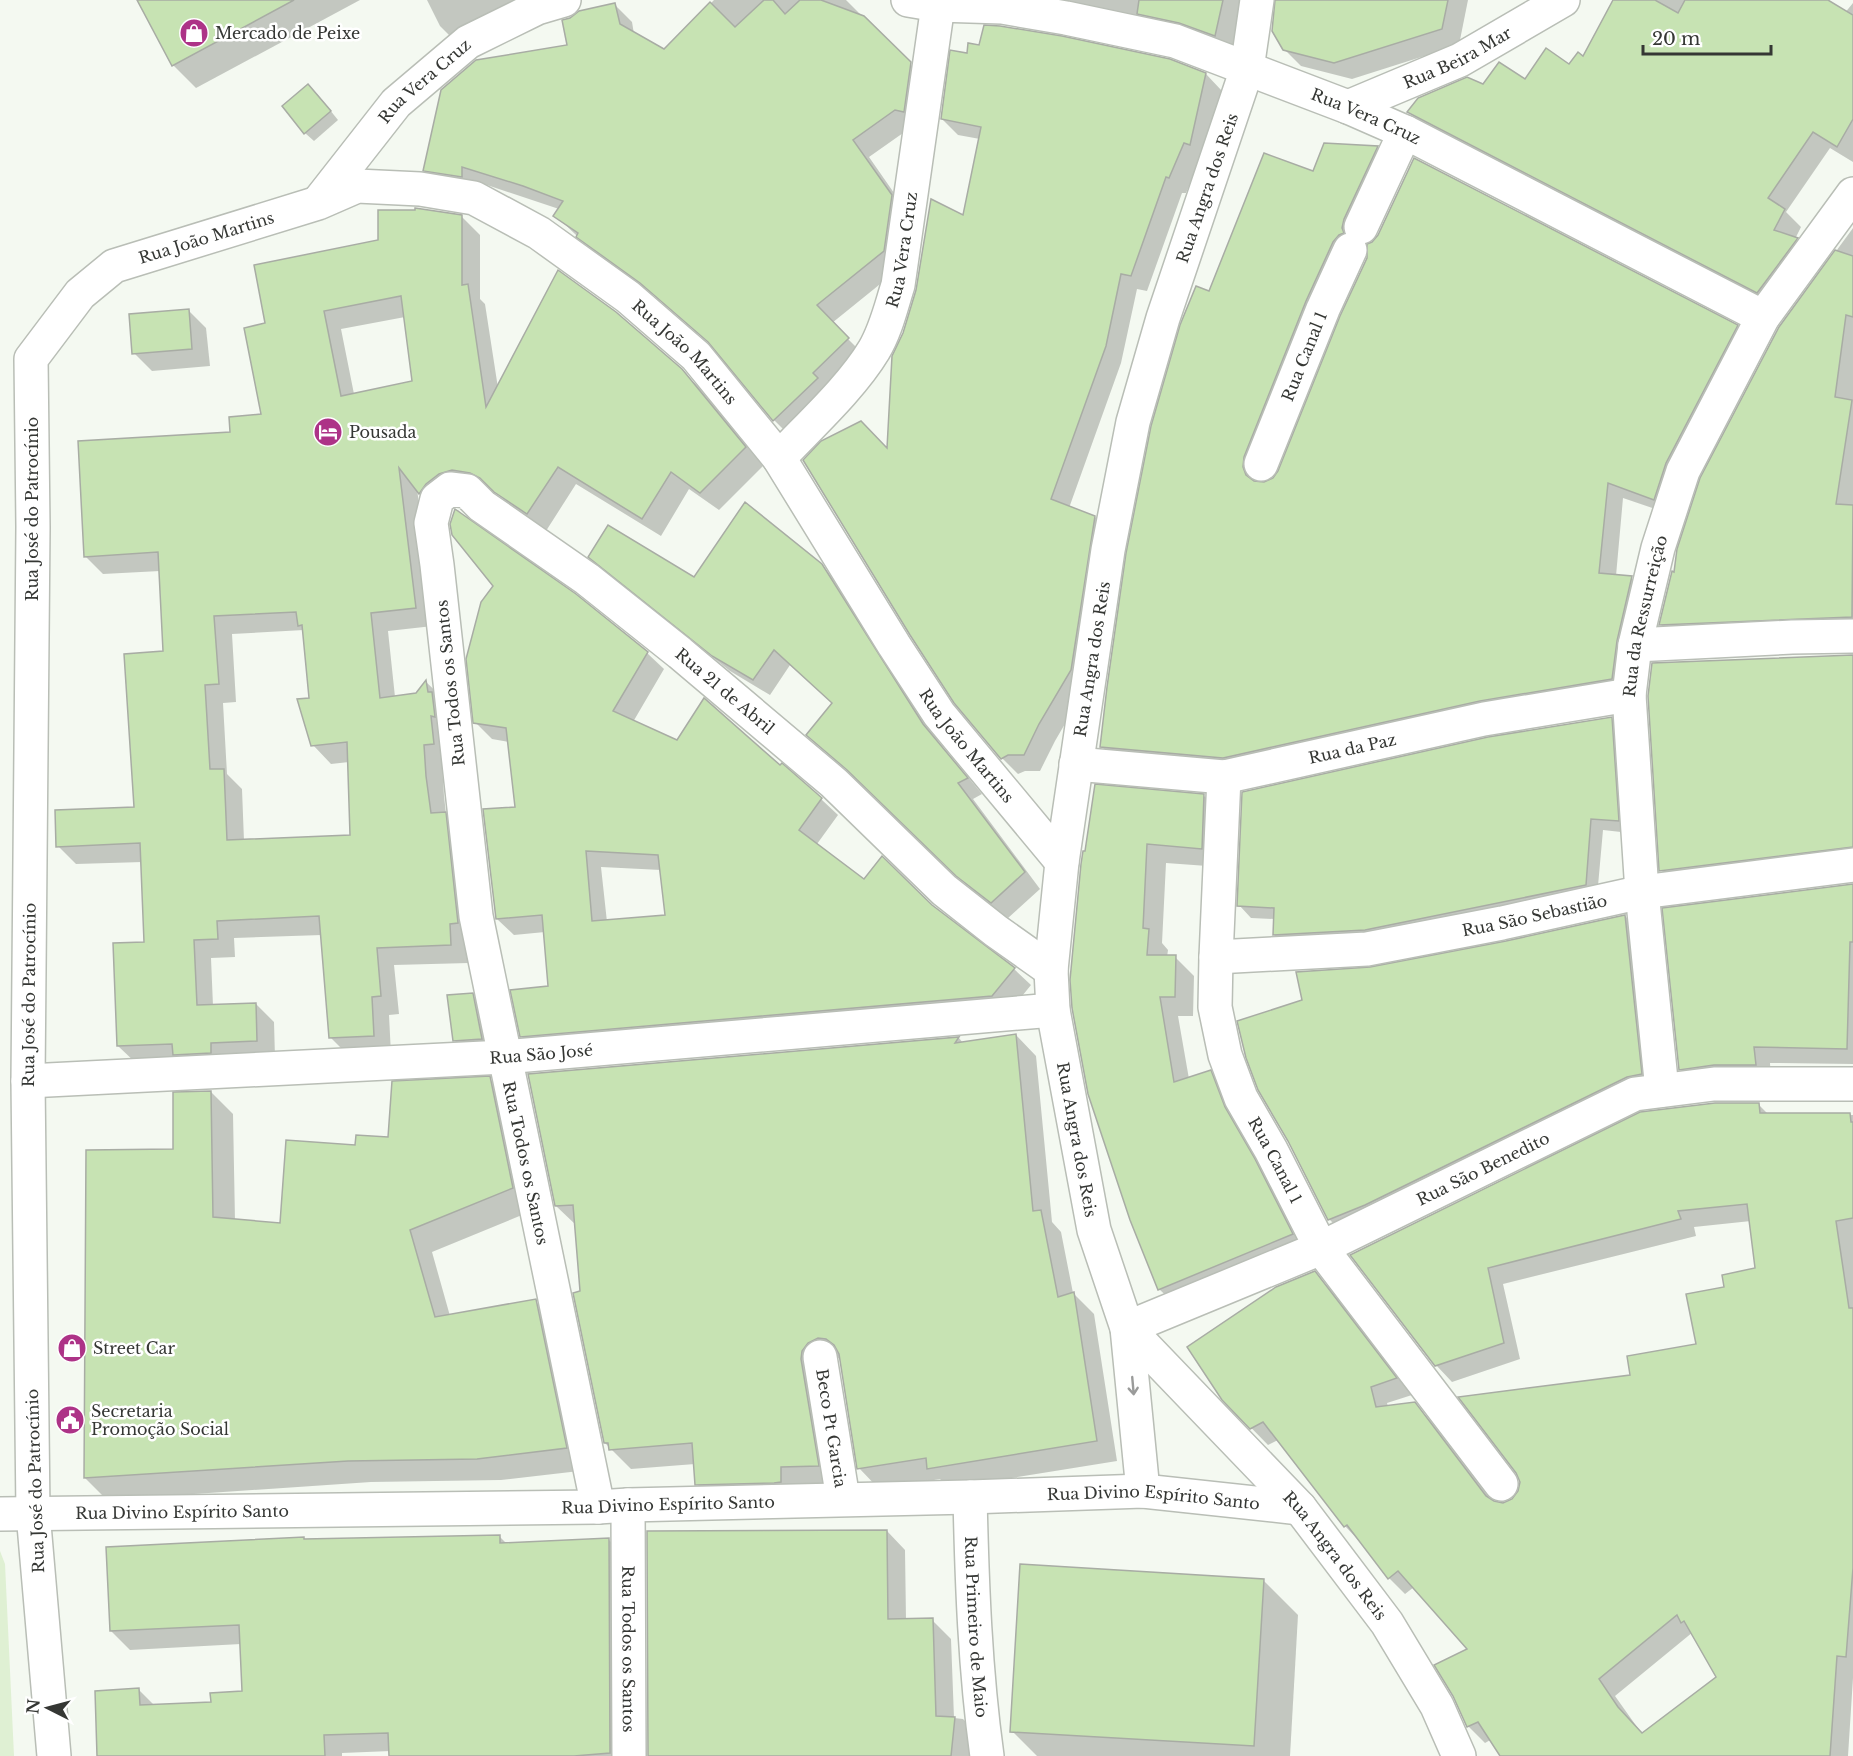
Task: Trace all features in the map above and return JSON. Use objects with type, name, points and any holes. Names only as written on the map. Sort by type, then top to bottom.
[{"type":"street","name":"Rua Vera Cruz","points":[[318,203],[396,104],[468,42],[537,8],[564,0]]},
{"type":"street","name":"Rua Angra dos Reis","points":[[1143,1491],[1127,1328],[1094,1230],[1053,1010],[1051,970],[1062,862],[1076,764],[1108,550],[1132,422],[1162,318],[1247,69],[1257,0]]},
{"type":"street","name":"Rua Beira Mar","points":[[1348,107],[1460,60],[1563,0]]},
{"type":"street","name":"Rua Vera Cruz","points":[[780,458],[857,375],[874,350],[887,321],[898,285],[923,2],[1002,7],[1175,41],[1348,107],[1405,132],[1763,317]]},
{"type":"street","name":"Rua Canal 1","points":[[1261,464],[1323,309],[1405,132]]},
{"type":"street","name":"Rua João Martins","points":[[114,266],[318,203],[357,186],[420,189],[474,198],[539,233],[628,297],[696,356],[780,458],[894,645],[939,714],[1062,862]]},
{"type":"street","name":"Rua da Ressurreição","points":[[1662,1090],[1642,892],[1629,695],[1635,645],[1658,548],[1683,471],[1763,317],[1853,194]]},
{"type":"street","name":"Rua José do Patrocínio","points":[[54,1756],[33,1513],[28,1082],[33,527],[31,359],[80,294],[114,266]]},
{"type":"street","name":"Rua 21 de Abril","points":[[437,565],[430,523],[437,499],[450,489],[467,491],[491,513],[587,579],[680,653],[834,783],[945,890],[996,931],[1051,970]]},
{"type":"street","name":"Rua Todos os Santos","points":[[437,565],[476,916],[504,1057],[613,1506],[629,1756]]},
{"type":"street","points":[[1635,645],[1853,636]]},
{"type":"street","name":"Rua da Paz","points":[[1076,764],[1224,777],[1484,719],[1629,695]]},
{"type":"street","name":"Rua Canal 1","points":[[1224,777],[1215,1007],[1225,1055],[1241,1098],[1271,1150],[1320,1248],[1501,1484]]},
{"type":"street","name":"Rua São Sebastião","points":[[1216,957],[1367,949],[1502,923],[1642,892],[1853,865]]},
{"type":"street","name":"Rua São José","points":[[28,1082],[504,1057],[1053,1010]]},
{"type":"street","name":"Rua São Benedito","points":[[1127,1328],[1320,1248],[1635,1094],[1714,1084],[1853,1084]]},
{"type":"street","name":"Rua Angra dos Reis","points":[[1127,1328],[1300,1508],[1387,1623],[1437,1706],[1459,1756]]},
{"type":"street","name":"Beco Pt Garcia","points":[[820,1357],[843,1499]]},
{"type":"street","name":"Rua Divino Espírito Santo","points":[[0,1514],[613,1506],[1143,1491],[1300,1508]]},
{"type":"street","name":"Rua Primeiro de Maio","points":[[970,1497],[972,1594],[987,1756]]},
{"type":"green space","points":[[0,1551],[5,1564],[14,1756],[0,1756]]},
{"type":"building","name":"Mercado de Peixe","points":[[137,0],[294,0],[172,66]]},
{"type":"building","points":[[764,0],[773,0],[785,14],[800,0],[821,0],[864,16],[911,62],[904,112],[895,110],[853,140],[892,195],[884,251],[817,305],[849,338],[813,373],[818,378],[773,421],[708,342],[640,283],[576,237],[578,233],[553,216],[563,201],[462,167],[462,177],[423,171],[441,90],[476,60],[567,45],[562,20],[570,18],[579,11],[615,3],[620,24],[664,49],[710,2],[735,27]]},
{"type":"building","points":[[1139,0],[1223,0],[1215,36],[1179,23],[1137,14]]},
{"type":"building","points":[[1275,0],[1448,0],[1442,29],[1334,63],[1283,50],[1272,31]]},
{"type":"building","points":[[1613,0],[1655,0],[1678,13],[1685,0],[1828,0],[1853,15],[1853,119],[1837,147],[1813,132],[1768,198],[1785,209],[1774,230],[1798,238],[1757,293],[1407,112],[1418,98],[1467,77],[1483,84],[1499,62],[1525,79],[1546,48],[1569,64],[1578,52],[1583,56]]},
{"type":"building","points":[[984,25],[1062,36],[1170,59],[1206,73],[1190,145],[1184,143],[1169,178],[1166,177],[1131,276],[1121,274],[1106,346],[1051,499],[1095,516],[1071,670],[1039,724],[1024,755],[1008,755],[1001,759],[954,703],[803,460],[821,441],[861,421],[887,448],[892,356],[903,333],[916,290],[931,199],[963,215],[981,127],[941,119],[950,50],[967,53],[968,43],[979,45]]},
{"type":"building","points":[[308,84],[331,111],[304,134],[282,106]]},
{"type":"building","points":[[1324,143],[1378,146],[1344,219],[1342,228],[1344,233],[1333,242],[1306,301],[1244,457],[1243,467],[1246,475],[1254,481],[1264,482],[1273,478],[1278,471],[1340,316],[1367,258],[1367,244],[1378,235],[1414,158],[1738,325],[1666,463],[1654,500],[1608,483],[1599,573],[1632,576],[1617,641],[1612,679],[1480,701],[1223,758],[1100,747],[1126,553],[1151,426],[1180,325],[1196,286],[1209,291],[1264,153],[1313,171]]},
{"type":"building","points":[[415,208],[462,215],[462,285],[468,284],[486,407],[558,270],[616,312],[682,369],[746,447],[700,493],[671,472],[642,519],[558,467],[527,514],[470,473],[452,470],[439,474],[426,484],[419,494],[399,468],[416,608],[371,613],[380,698],[416,693],[426,680],[428,692],[432,692],[435,717],[431,716],[434,744],[424,745],[426,776],[431,813],[446,812],[458,923],[450,924],[451,945],[377,948],[381,996],[372,997],[374,1036],[329,1038],[319,916],[217,921],[218,939],[194,940],[197,1005],[256,1003],[257,1041],[211,1043],[211,1053],[173,1055],[172,1044],[117,1046],[113,943],[144,942],[140,843],[56,847],[55,810],[134,807],[124,654],[163,651],[158,552],[84,557],[78,441],[230,432],[229,417],[261,414],[244,328],[265,323],[254,265],[378,240],[378,210],[415,210]],"holes":[[[401,296],[412,381],[341,396],[324,311]],[[296,612],[298,626],[302,625],[309,698],[297,699],[311,746],[347,742],[350,835],[227,840],[224,769],[210,769],[205,685],[219,684],[214,616]]]},
{"type":"building","points":[[1835,250],[1853,256],[1853,317],[1846,315],[1835,397],[1852,400],[1836,504],[1853,505],[1852,617],[1659,625],[1672,571],[1674,572],[1677,549],[1700,478],[1779,327]]},
{"type":"building","points":[[189,309],[192,349],[132,354],[129,314]]},
{"type":"building","points":[[745,502],[822,564],[923,724],[968,778],[958,783],[1025,872],[991,903],[956,876],[847,770],[806,735],[832,703],[774,650],[753,680],[712,656],[588,557],[608,525],[694,577]]},
{"type":"building","points":[[455,509],[576,594],[648,652],[613,711],[677,740],[704,698],[780,765],[782,763],[822,798],[799,830],[864,879],[882,856],[932,905],[1015,968],[992,996],[520,1037],[510,990],[548,986],[542,915],[496,919],[483,809],[515,807],[506,728],[473,723],[466,659],[481,602],[493,586],[452,535],[450,524]],"holes":[[[586,851],[658,855],[665,915],[592,921]]]},
{"type":"building","points":[[1853,655],[1853,847],[1659,871],[1648,696],[1652,663]]},
{"type":"building","points":[[1612,717],[1619,821],[1591,819],[1586,885],[1365,930],[1273,935],[1274,908],[1237,906],[1242,792],[1488,737]]},
{"type":"building","points":[[1095,784],[1204,794],[1202,849],[1147,844],[1143,928],[1149,929],[1147,955],[1176,955],[1175,997],[1160,997],[1174,1082],[1211,1070],[1225,1107],[1255,1159],[1293,1234],[1158,1290],[1130,1220],[1088,1094],[1072,1008],[1070,980],[1081,864]]},
{"type":"building","points":[[1853,884],[1853,942],[1850,942],[1847,1049],[1754,1047],[1756,1065],[1714,1065],[1679,1070],[1662,908]]},
{"type":"building","points":[[1625,915],[1642,1074],[1627,1077],[1365,1205],[1328,1220],[1288,1141],[1258,1090],[1246,1058],[1237,1021],[1302,1000],[1296,972],[1370,967]]},
{"type":"building","points":[[473,993],[482,1039],[453,1041],[447,995]]},
{"type":"building","points":[[1016,1034],[1033,1211],[1041,1210],[1058,1297],[1074,1292],[1097,1441],[927,1469],[926,1458],[857,1469],[839,1354],[834,1345],[826,1339],[818,1338],[808,1343],[802,1351],[801,1359],[819,1466],[781,1467],[781,1482],[695,1485],[692,1443],[609,1450],[608,1443],[604,1443],[573,1293],[580,1291],[573,1205],[555,1206],[528,1074],[959,1037],[955,1043]]},
{"type":"building","points":[[490,1076],[513,1188],[410,1230],[435,1317],[536,1299],[567,1448],[477,1459],[348,1461],[84,1478],[86,1150],[173,1149],[173,1092],[211,1091],[213,1217],[280,1223],[286,1140],[355,1145],[356,1135],[388,1137],[392,1081]]},
{"type":"building","points":[[1715,1103],[1759,1103],[1760,1113],[1850,1113],[1851,1122],[1853,1122],[1853,1218],[1836,1221],[1849,1308],[1853,1308],[1853,1568],[1846,1657],[1837,1656],[1830,1756],[1500,1756],[1478,1722],[1467,1727],[1453,1696],[1434,1665],[1467,1649],[1398,1571],[1388,1579],[1347,1525],[1344,1527],[1263,1422],[1250,1429],[1222,1400],[1187,1347],[1276,1287],[1315,1271],[1397,1378],[1371,1387],[1376,1407],[1415,1402],[1486,1496],[1503,1503],[1512,1499],[1518,1491],[1520,1482],[1516,1473],[1458,1397],[1630,1375],[1627,1356],[1696,1344],[1686,1294],[1724,1287],[1722,1275],[1755,1268],[1747,1204],[1678,1211],[1681,1219],[1488,1268],[1504,1343],[1435,1366],[1350,1255],[1640,1112]],"holes":[[[1677,1615],[1681,1623],[1684,1621],[1716,1677],[1642,1733],[1618,1707],[1599,1679]]]},
{"type":"building","points":[[887,1530],[888,1619],[933,1618],[936,1716],[955,1717],[951,1756],[648,1756],[647,1531]]},
{"type":"building","points":[[500,1535],[500,1543],[609,1538],[610,1753],[574,1756],[389,1756],[388,1733],[324,1735],[325,1756],[97,1756],[95,1691],[139,1688],[140,1705],[211,1702],[210,1693],[242,1691],[239,1625],[110,1631],[106,1547],[304,1537],[304,1539]]},
{"type":"building","points":[[1020,1564],[1264,1579],[1254,1746],[1010,1732]]},
{"type":"place","name":"Mercado de Peixe","points":[[194,33]]},
{"type":"place","name":"Pousada","points":[[328,432]]},
{"type":"place","name":"Street Car","points":[[72,1348]]},
{"type":"place","name":"Secretaria Promoção Social","points":[[70,1420]]}]
